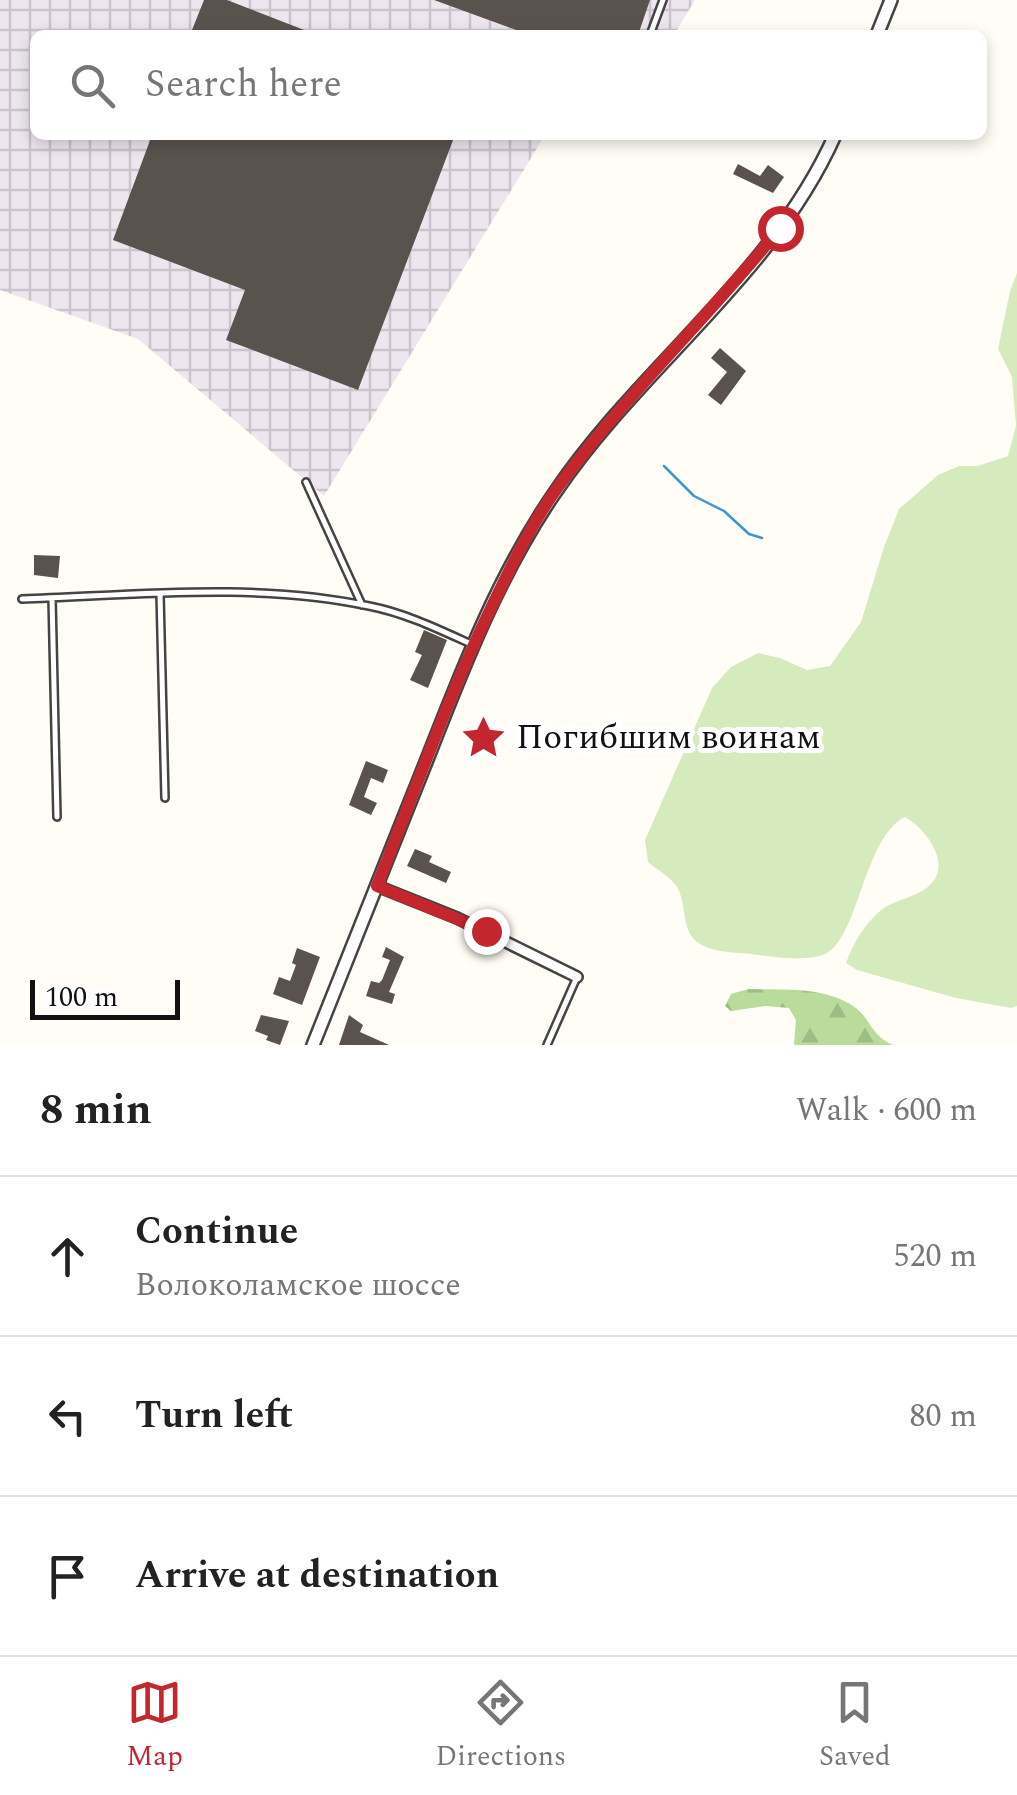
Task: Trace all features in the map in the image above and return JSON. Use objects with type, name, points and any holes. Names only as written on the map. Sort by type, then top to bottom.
[{"type":"street","points":[[878,30],[891,0]]},
{"type":"street","points":[[313,1045],[473,645],[514,560],[557,488],[616,412],[738,281],[780,228],[806,191],[833,140]]},
{"type":"street","points":[[377,886],[457,918],[577,977]]},
{"type":"lane","points":[[652,30],[663,0]]},
{"type":"lane","points":[[306,482],[362,605]]},
{"type":"lane","points":[[22,599],[266,590],[362,605],[423,622],[473,645]]},
{"type":"lane","points":[[160,594],[165,798]]},
{"type":"lane","points":[[52,598],[58,817]]},
{"type":"lane","points":[[547,1045],[577,977]]},
{"type":"shaded area","points":[[0,0],[695,0],[677,30],[30,30],[30,140],[542,140],[324,496],[138,339],[0,290]]},
{"type":"green space","points":[[1017,273],[1017,1006],[956,998],[857,970],[846,963],[860,935],[880,911],[922,891],[937,873],[936,852],[930,841],[905,817],[890,829],[879,847],[844,934],[833,948],[820,956],[794,958],[705,947],[690,933],[677,887],[648,862],[645,840],[712,688],[731,667],[758,653],[807,670],[830,666],[861,622],[899,509],[938,475],[959,466],[978,466],[1008,456],[1016,426],[1012,377],[998,349]]},
{"type":"green space","points":[[748,989],[829,995],[853,1006],[879,1036],[893,1045],[794,1045],[796,1020],[789,1008],[766,1006],[731,1011],[725,1006],[731,994]]},
{"type":"building","points":[[204,0],[227,0],[304,30],[192,30]]},
{"type":"building","points":[[434,0],[650,0],[640,30],[516,30]]},
{"type":"building","points":[[150,140],[453,140],[358,390],[226,340],[245,290],[113,240]]},
{"type":"building","points":[[738,164],[760,176],[768,165],[784,177],[773,193],[733,174]]},
{"type":"building","points":[[720,348],[746,371],[721,405],[708,395],[727,372],[711,358]]},
{"type":"building","points":[[34,555],[60,556],[58,578],[34,575]]},
{"type":"building","points":[[424,630],[447,640],[428,688],[410,680],[422,655],[415,652]]},
{"type":"building","points":[[366,761],[388,770],[383,783],[371,778],[364,797],[377,803],[371,815],[349,805]]},
{"type":"building","points":[[415,849],[432,856],[429,862],[451,872],[446,883],[407,866]]},
{"type":"building","points":[[386,947],[404,957],[389,992],[395,994],[392,1004],[366,996],[371,981],[382,980],[390,960],[382,957]]},
{"type":"building","points":[[297,948],[320,957],[302,1005],[273,994],[279,977],[290,981]]},
{"type":"building","points":[[261,1015],[289,1021],[280,1045],[255,1031]]},
{"type":"building","points":[[349,1015],[363,1025],[360,1032],[389,1045],[339,1045]]},
{"type":"waterway","points":[[664,466],[694,496],[724,511],[749,534],[762,538]]},
{"type":"place","name":"Погибшим воинам","points":[[483,737]]},
{"type":"route","points":[[486,931],[377,886],[473,645],[514,560],[557,488],[616,412],[738,281],[780,228]]}]
